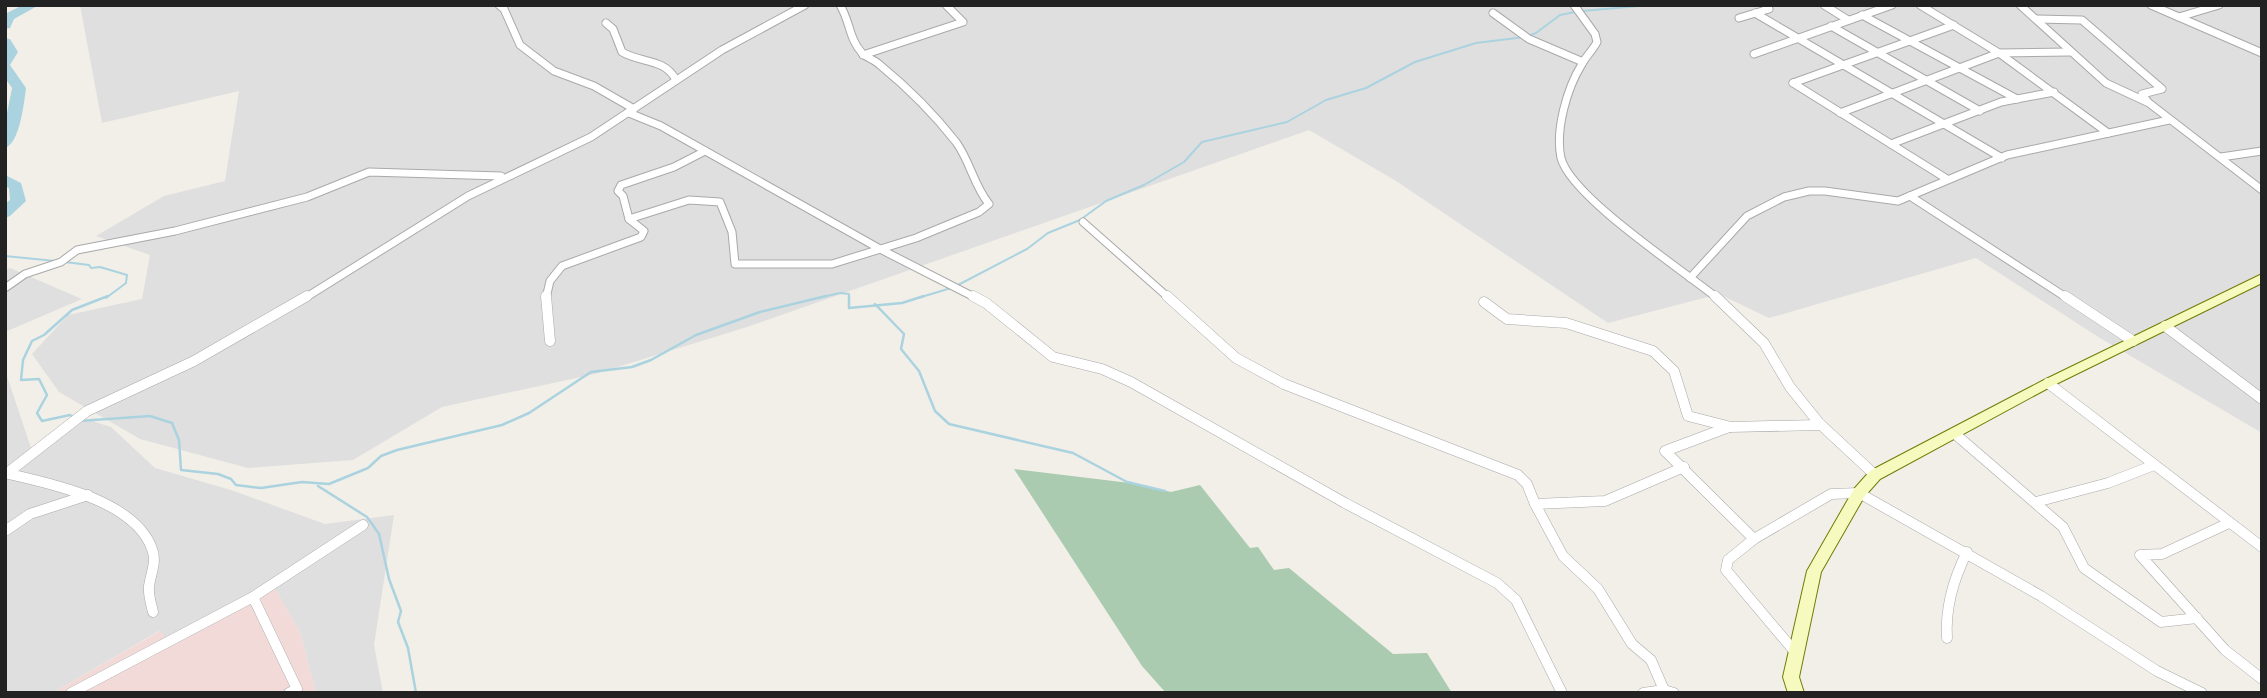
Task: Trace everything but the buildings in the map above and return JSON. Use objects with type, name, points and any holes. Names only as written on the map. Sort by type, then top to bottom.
[{"type":"main road","points":[[1796,693],[1791,677],[1814,571],[1859,493],[1875,475],[2048,383],[2262,278]]},
{"type":"street","points":[[499,5],[504,9],[520,45],[554,71],[594,86],[631,111],[852,231],[880,249],[986,303],[1053,357],[1102,369],[1131,382],[1345,503],[1497,583],[1516,600],[1562,693]]},
{"type":"street","points":[[6,474],[87,411],[194,361],[252,330],[430,222],[451,204],[506,176],[544,162],[631,111],[735,41],[805,5]]},
{"type":"street","points":[[629,219],[690,200],[720,202],[727,215],[736,253],[735,264],[832,264],[932,232],[979,212],[989,204],[979,192],[959,146],[934,115],[878,63],[863,55],[851,37],[848,17],[840,5]]},
{"type":"street","points":[[863,55],[963,22],[946,5]]},
{"type":"street","points":[[1738,18],[1769,9],[1765,5]]},
{"type":"street","points":[[1824,5],[1848,20]]},
{"type":"street","points":[[1754,54],[1892,5]]},
{"type":"street","points":[[1920,5],[1999,53],[2108,133]]},
{"type":"street","points":[[2020,5],[2070,52],[2113,87],[2149,103]]},
{"type":"street","points":[[2151,5],[2262,54]]},
{"type":"street","points":[[2179,17],[2219,5]]},
{"type":"street","points":[[1577,9],[1597,42],[1583,62],[1567,102],[1561,128],[1559,159],[1605,213],[1690,278],[1760,338],[1789,386],[1818,425],[1875,475]]},
{"type":"street","points":[[1493,13],[1526,37],[1583,62]]},
{"type":"street","points":[[1755,13],[2002,158]]},
{"type":"street","points":[[1861,15],[2017,99]]},
{"type":"street","points":[[2036,19],[2082,20],[2162,89],[2142,94],[2149,103],[2262,190]]},
{"type":"street","points":[[606,23],[615,30],[618,47],[628,56],[662,64],[674,74],[676,80]]},
{"type":"street","points":[[1947,179],[1793,83],[1954,25]]},
{"type":"street","points":[[1831,26],[1980,111]]},
{"type":"street","points":[[1840,113],[1999,53],[2070,52]]},
{"type":"street","points":[[1891,145],[1980,111],[2017,99],[2054,92]]},
{"type":"street","points":[[1898,201],[2002,158],[2169,120]]},
{"type":"street","points":[[550,341],[546,315],[547,286],[551,274],[562,266],[641,237],[644,231],[629,219],[623,197],[618,191],[621,185],[674,167],[705,151]]},
{"type":"street","points":[[2221,157],[2262,151]]},
{"type":"street","points":[[5,288],[25,274],[61,262],[77,250],[175,230],[307,197],[369,172],[506,176]]},
{"type":"street","points":[[1925,190],[1927,207]]},
{"type":"street","points":[[1690,278],[1747,216],[1784,197],[1809,191],[1825,191],[1927,207]]},
{"type":"street","points":[[1910,196],[1982,239],[2050,289],[2133,341]]},
{"type":"street","points":[[1083,222],[1227,352],[1284,384],[1518,475],[1527,484],[1563,556],[1598,589],[1632,644],[1651,660],[1669,691],[1643,693]]},
{"type":"street","points":[[1484,302],[1507,319],[1566,323],[1653,351],[1673,365],[1688,416],[1731,426],[1818,425]]},
{"type":"street","points":[[2165,326],[2262,399]]},
{"type":"street","points":[[2048,383],[2262,547]]},
{"type":"street","points":[[1731,426],[1665,450],[1754,538]]},
{"type":"street","points":[[1954,433],[2063,527],[2084,568],[2161,622],[2197,618]]},
{"type":"street","points":[[2036,502],[2108,483],[2154,465]]},
{"type":"street","points":[[1535,504],[1605,501],[1684,467]]},
{"type":"street","points":[[6,474],[88,495],[141,530],[152,547],[155,566],[149,589],[153,612]]},
{"type":"street","points":[[1795,652],[1726,570],[1728,560],[1732,553],[1754,538],[1831,494],[1859,493],[1967,552],[2157,671],[2202,693]]},
{"type":"street","points":[[5,531],[30,514],[88,495]]},
{"type":"street","points":[[2230,523],[2162,554],[2140,555],[2225,650],[2262,679]]},
{"type":"street","points":[[71,693],[253,597],[363,525]]},
{"type":"street","points":[[1947,638],[1945,620],[1955,576],[1967,552]]},
{"type":"street","points":[[253,597],[297,689],[289,693]]},
{"type":"street","points":[[1786,693],[1791,677]]},
{"type":"shaded area","points":[[80,5],[2262,5],[2262,433],[2100,338],[1976,258],[1769,318],[1719,294],[1608,323],[1396,181],[1309,130],[747,327],[595,374],[442,407],[353,460],[248,468],[140,439],[59,392],[32,354],[68,315],[142,299],[150,255],[96,236],[164,196],[225,181],[239,91],[102,123]]},
{"type":"shaded area","points":[[10,268],[82,299],[5,332],[5,270]]},
{"type":"shaded area","points":[[5,370],[31,448],[86,419],[111,427],[155,468],[231,490],[325,524],[394,515],[374,645],[383,693],[316,693],[300,632],[275,589],[165,638],[159,631],[52,693],[5,693]]},
{"type":"shaded area","points":[[275,589],[300,632],[316,693],[52,693],[160,631],[165,637]]},
{"type":"green space","points":[[1014,469],[1138,484],[1171,492],[1200,485],[1250,548],[1258,547],[1274,570],[1289,568],[1393,654],[1427,653],[1452,693],[1166,693],[1142,666]]},
{"type":"waterway","points":[[5,25],[9,17],[33,5]]},
{"type":"waterway","points":[[1582,11],[1651,5]]},
{"type":"waterway","points":[[958,285],[1027,249],[1048,233],[1080,220],[1106,201],[1144,185],[1184,162],[1202,142],[1287,122],[1326,100],[1366,88],[1415,62],[1476,43],[1525,37],[1536,33],[1560,15],[1575,12]]},
{"type":"waterway","points":[[5,42],[11,52],[5,63]]},
{"type":"waterway","points":[[5,68],[19,88],[15,116],[5,144]]},
{"type":"waterway","points":[[5,179],[16,186],[18,201],[5,213]]},
{"type":"waterway","points":[[5,256],[55,261]]},
{"type":"waterway","points":[[65,262],[89,265],[91,268],[100,267],[127,275],[126,283],[106,298]]},
{"type":"waterway","points":[[918,298],[951,288]]},
{"type":"waterway","points":[[818,298],[840,293],[849,294],[849,308],[876,305]]},
{"type":"waterway","points":[[73,417],[70,415],[42,421],[37,413],[47,395],[39,379],[21,380],[23,360],[32,341],[44,335],[72,310],[108,296]]},
{"type":"waterway","points":[[79,421],[150,416],[172,423],[179,440],[181,470],[218,474],[231,479],[236,485],[261,488],[302,482],[329,484],[368,468],[381,456],[397,450],[502,425],[529,413],[591,372],[632,367],[651,360],[696,335],[760,312],[826,296]]},
{"type":"waterway","points":[[876,305],[902,303],[924,296]]},
{"type":"waterway","points":[[876,305],[904,334],[901,349],[919,371],[935,411],[949,424],[1073,453],[1127,482],[1165,491]]},
{"type":"waterway","points":[[318,486],[367,517],[379,534],[389,579],[401,611],[398,622],[408,648],[416,693]]}]
